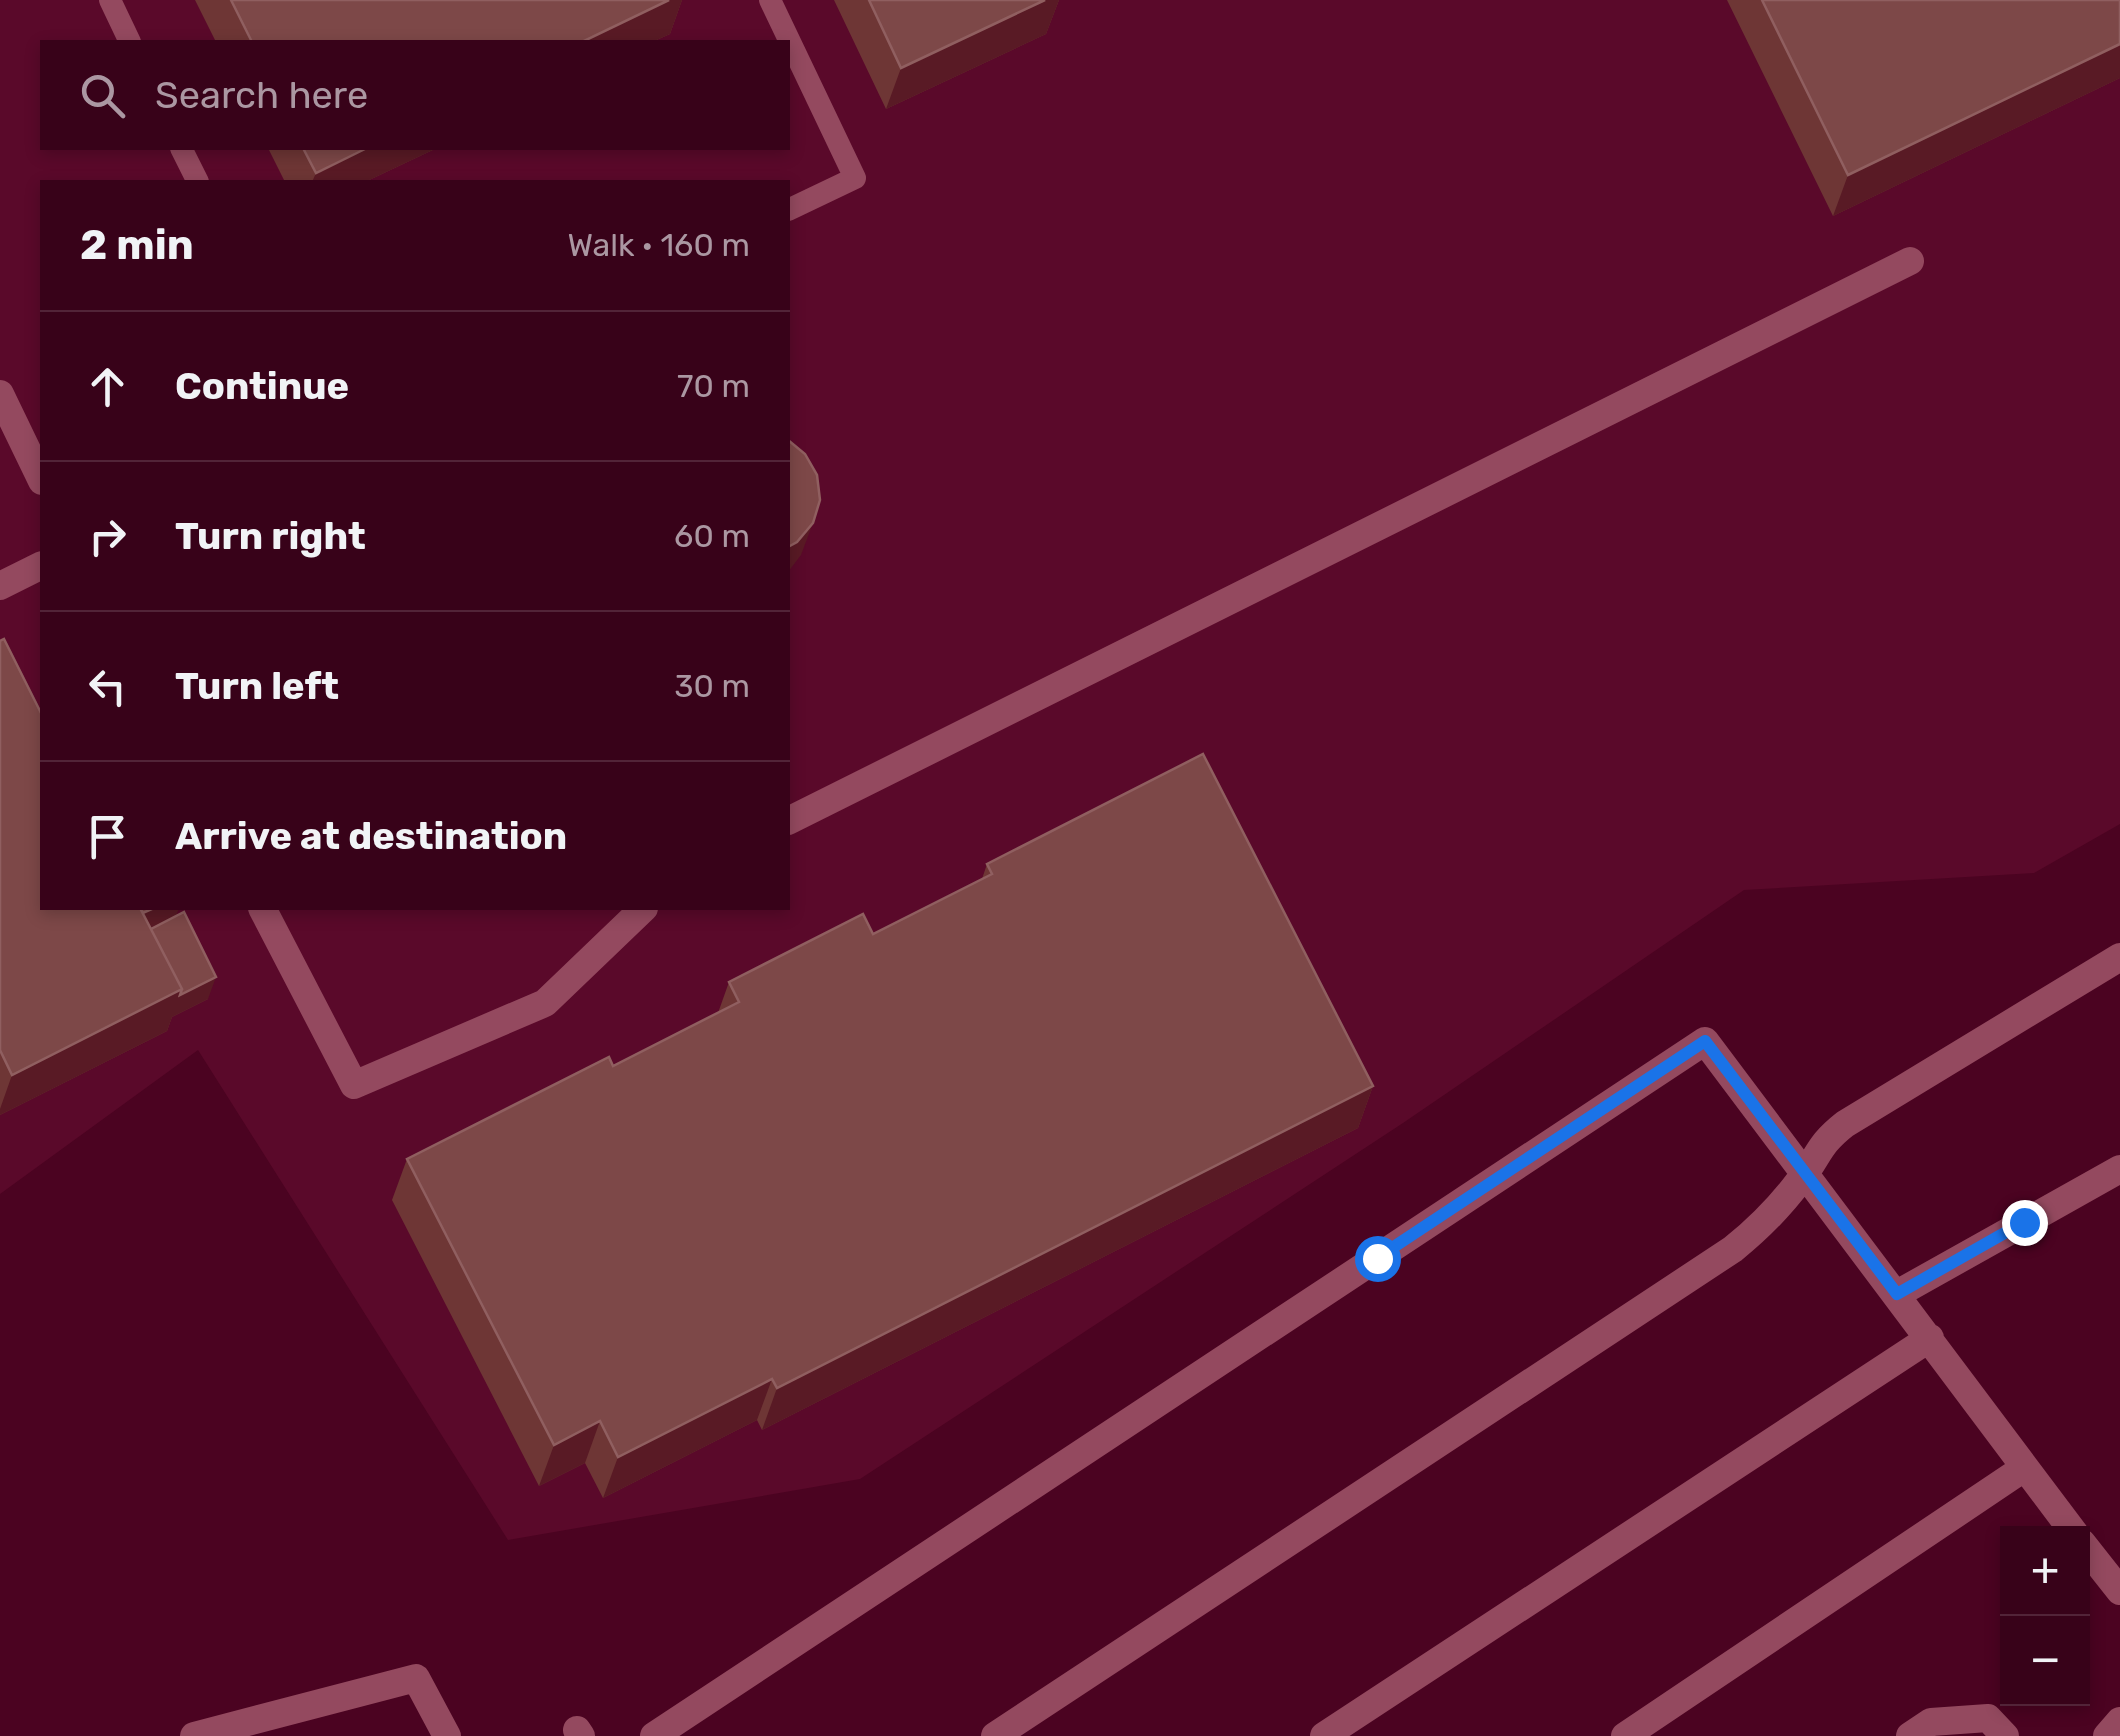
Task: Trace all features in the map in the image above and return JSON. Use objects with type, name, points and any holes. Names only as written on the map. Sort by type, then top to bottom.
[{"type":"street","points":[[790,819],[1910,261]]},
{"type":"street","points":[[0,394],[40,477]]},
{"type":"street","points":[[0,586],[40,566]]},
{"type":"street","points":[[263,910],[354,1085],[544,1003],[642,910]]},
{"type":"street","points":[[995,1736],[1733,1249],[1768,1220],[1804,1176],[1822,1142],[1844,1124],[2120,957]]},
{"type":"street","points":[[654,1736],[1705,1041],[2069,1526]]},
{"type":"street","points":[[1897,1294],[2120,1169]]},
{"type":"street","points":[[1324,1736],[1930,1338]]},
{"type":"street","points":[[1625,1736],[2024,1468]]},
{"type":"street","points":[[2090,1553],[2120,1590]]},
{"type":"street","points":[[194,1736],[416,1678],[447,1736]]},
{"type":"street","points":[[1910,1736],[1931,1722],[1988,1718],[2005,1736]]},
{"type":"street","points":[[2107,1736],[2120,1721]]},
{"type":"lane","points":[[110,0],[129,40]]},
{"type":"lane","points":[[770,0],[789,40]]},
{"type":"lane","points":[[790,42],[855,178],[790,209]]},
{"type":"lane","points":[[182,150],[197,180]]},
{"type":"shaded area","points":[[0,0],[2120,0],[2120,824],[2034,873],[1744,890],[1403,1123],[860,1479],[508,1540],[198,1050],[0,1194]]},
{"type":"building","points":[[231,0],[669,0],[586,40],[251,40]]},
{"type":"building","points":[[869,0],[1045,0],[901,68]]},
{"type":"building","points":[[1762,0],[2120,0],[2120,44],[1848,175]]},
{"type":"building","points":[[304,150],[363,150],[316,173]]},
{"type":"building","points":[[790,442],[805,454],[817,475],[820,500],[813,523],[790,546]]},
{"type":"building","points":[[4,639],[40,711],[40,910],[141,910],[182,989],[12,1075],[0,1050],[0,641]]},
{"type":"building","points":[[1203,754],[1373,1086],[777,1388],[772,1379],[618,1457],[600,1421],[554,1445],[407,1159],[609,1057],[613,1066],[739,1002],[729,982],[863,914],[873,934],[992,874],[987,864]]},
{"type":"building","points":[[184,912],[216,977],[180,995],[182,989],[151,929]]},
{"type":"route","points":[[1377,1258],[1705,1041],[1897,1294],[2024,1222]]}]
